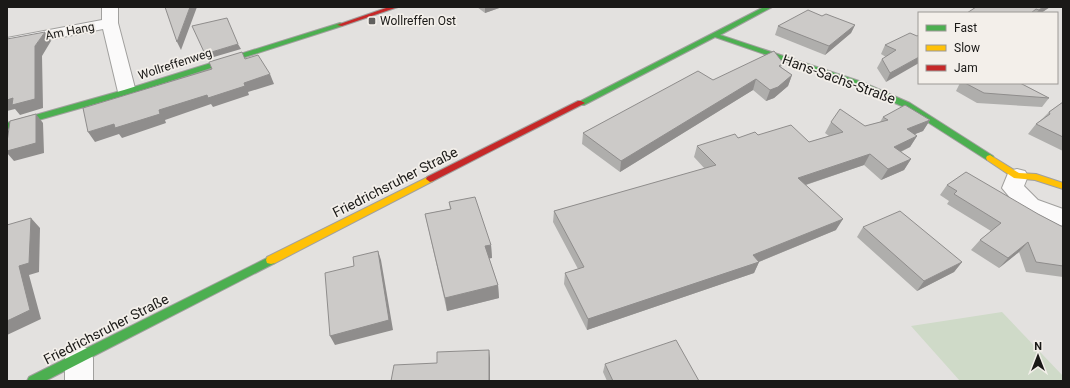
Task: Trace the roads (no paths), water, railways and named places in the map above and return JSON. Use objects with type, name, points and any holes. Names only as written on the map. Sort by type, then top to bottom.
[{"type":"main road","name":"Wollreffenweg","points":[[7,126],[127,92],[395,7]]},
{"type":"main road","name":"Friedrichsruher Straße","points":[[33,381],[79,369],[769,7]]},
{"type":"main road","name":"Hans-Sachs-Straße","points":[[715,35],[859,84],[907,105],[1017,176],[1036,177],[1063,186]]},
{"type":"street","points":[[110,15],[127,92]]},
{"type":"street","name":"Am Hang","points":[[7,43],[110,15]]},
{"type":"street","points":[[1017,176],[1013,188],[1030,206],[1063,218]]},
{"type":"place","name":"Wollreffen Ost","points":[[372,21]]}]
